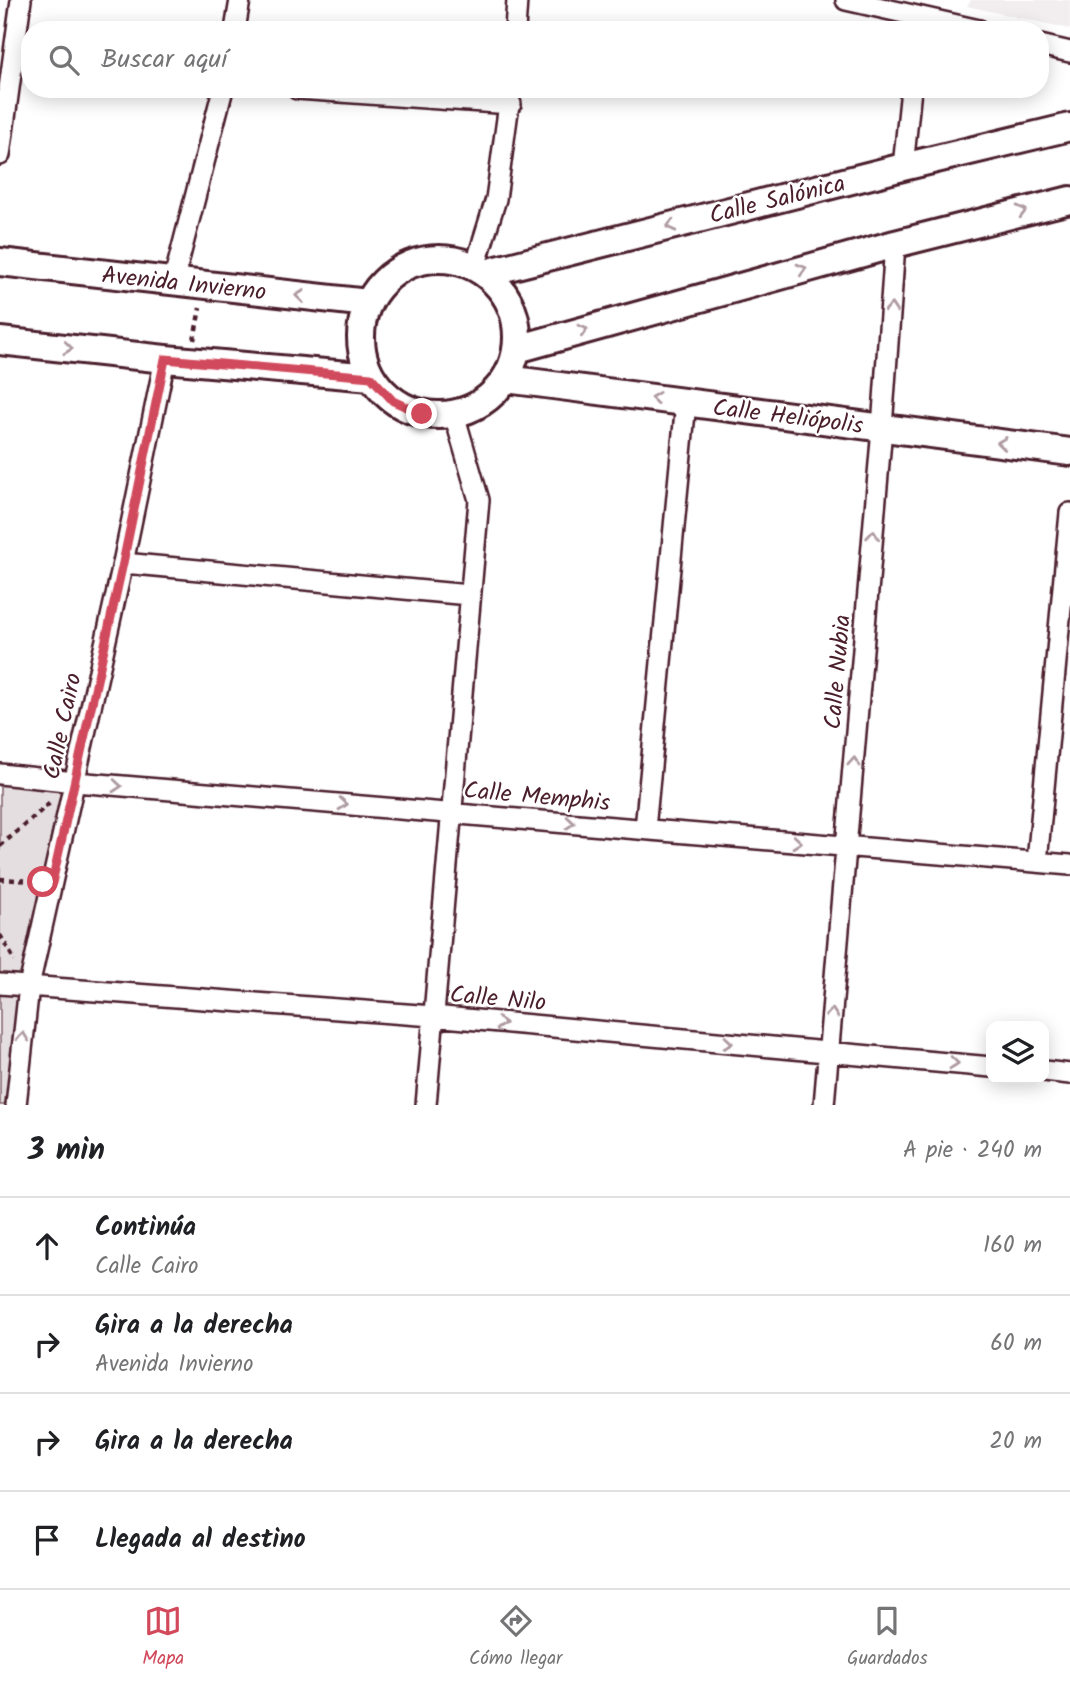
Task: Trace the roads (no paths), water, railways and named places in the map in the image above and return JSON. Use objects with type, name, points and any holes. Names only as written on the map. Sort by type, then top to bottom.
[{"type":"main road","name":"Calle Salónica","points":[[480,270],[1070,127]]},
{"type":"main road","points":[[517,348],[895,244],[1070,200]]},
{"type":"main road","points":[[426,260],[451,260],[480,270],[501,288],[512,306],[518,327],[517,348],[506,379],[484,402],[454,414],[422,414],[393,401],[371,377],[362,354],[360,328],[368,303],[382,283],[402,268],[426,260]]},
{"type":"main road","name":"Avenida Invierno","points":[[0,262],[368,303]]},
{"type":"main road","points":[[0,341],[371,377]]},
{"type":"main road","name":"Calle Heliópolis","points":[[506,379],[1070,452]]},
{"type":"street","points":[[0,155],[21,0]]},
{"type":"street","points":[[236,21],[240,0]]},
{"type":"street","points":[[516,21],[517,0]]},
{"type":"street","points":[[846,0],[945,21]]},
{"type":"street","points":[[1049,47],[1070,52]]},
{"type":"street","points":[[173,283],[221,98]]},
{"type":"street","points":[[480,270],[496,199],[511,98]]},
{"type":"street","points":[[903,167],[910,98]]},
{"type":"street","name":"Calle Nubia","points":[[824,1105],[882,428],[895,244]]},
{"type":"street","name":"Calle Cairo","points":[[16,1105],[29,986],[123,563],[177,360]]},
{"type":"street","points":[[645,829],[686,402]]},
{"type":"street","points":[[426,1105],[479,500],[454,414]]},
{"type":"street","points":[[1037,862],[1070,513]]},
{"type":"street","points":[[123,563],[469,595]]},
{"type":"street","name":"Calle Memphis","points":[[0,774],[1070,864]]},
{"type":"street","name":"Calle Nilo","points":[[0,984],[433,1016],[986,1067]]},
{"type":"street","points":[[1049,1072],[1070,1074]]}]
